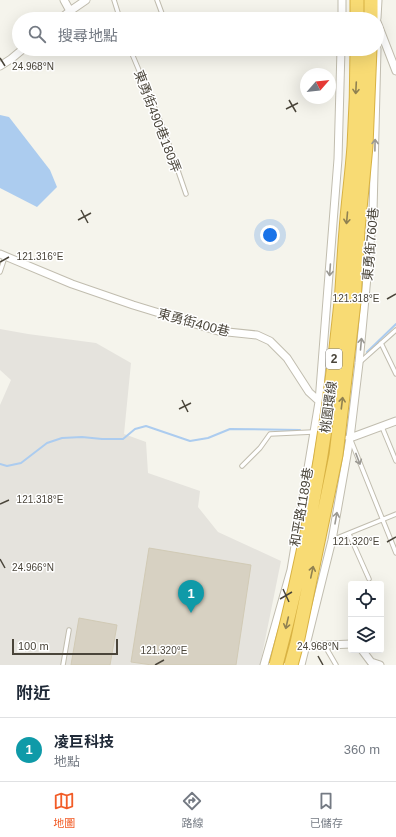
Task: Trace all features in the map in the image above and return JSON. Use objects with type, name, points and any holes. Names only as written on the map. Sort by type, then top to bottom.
[{"type":"highway","points":[[357,0],[357,12]]},
{"type":"highway","points":[[371,0],[371,12]]},
{"type":"highway","name":"桃園環線","points":[[276,665],[304,549],[322,452],[331,388],[341,302],[354,146],[357,56]]},
{"type":"highway","name":"桃園環線","points":[[299,665],[297,643],[336,455],[354,302],[358,230],[366,146],[370,56]]},
{"type":"street","points":[[64,0],[70,11],[86,0]]},
{"type":"street","points":[[342,0],[342,12]]},
{"type":"street","points":[[377,12],[378,0]]},
{"type":"street","points":[[384,40],[396,71]]},
{"type":"street","points":[[0,66],[15,56]]},
{"type":"street","name":"和平路1189巷","points":[[264,665],[291,570],[319,402],[338,159],[341,56]]},
{"type":"street","name":"東勇街760巷","points":[[350,438],[359,363],[373,212],[377,56]]},
{"type":"street","points":[[338,159],[374,160]]},
{"type":"street","name":"東勇街400巷","points":[[3,255],[72,284],[133,306],[218,331],[257,335],[270,341],[287,358],[309,392],[350,438]]},
{"type":"street","points":[[299,665],[306,646],[332,540],[350,438],[396,421]]},
{"type":"street","points":[[296,539],[332,540]]},
{"type":"street","points":[[306,646],[348,644]]},
{"type":"street","points":[[364,653],[371,662],[380,665]]},
{"type":"lane","points":[[110,0],[114,2],[118,12]]},
{"type":"lane","points":[[157,0],[161,12]]},
{"type":"lane","name":"東勇街490巷180弄","points":[[133,56],[164,130],[186,194]]},
{"type":"lane","points":[[0,272],[3,255]]},
{"type":"lane","points":[[359,363],[396,330]]},
{"type":"lane","points":[[381,343],[396,374]]},
{"type":"lane","points":[[382,427],[396,461]]},
{"type":"lane","points":[[242,466],[260,448],[270,434],[314,432],[329,435]]},
{"type":"lane","points":[[336,436],[350,438],[396,554]]},
{"type":"lane","points":[[332,540],[396,514]]},
{"type":"lane","points":[[349,534],[369,579]]},
{"type":"lane","points":[[63,665],[68,630]]},
{"type":"lane","points":[[324,645],[336,665]]},
{"type":"shaded area","points":[[0,329],[96,343],[131,363],[124,434],[146,442],[148,473],[200,491],[198,507],[218,532],[281,561],[260,665],[0,665],[0,405],[11,380],[0,370]]},
{"type":"water","points":[[0,115],[9,117],[50,170],[57,187],[37,207],[0,188]]},
{"type":"building","points":[[149,548],[251,565],[236,665],[152,665],[131,662]]},
{"type":"building","points":[[79,618],[117,625],[110,665],[71,665]]},
{"type":"waterway","points":[[367,352],[396,324]]},
{"type":"waterway","points":[[0,464],[7,466],[21,463],[47,443],[62,438],[82,437],[123,439],[135,429],[146,426],[190,441],[208,438],[230,429],[300,430]]},
{"type":"place","name":"凌巨科技","points":[[191,613]]}]
